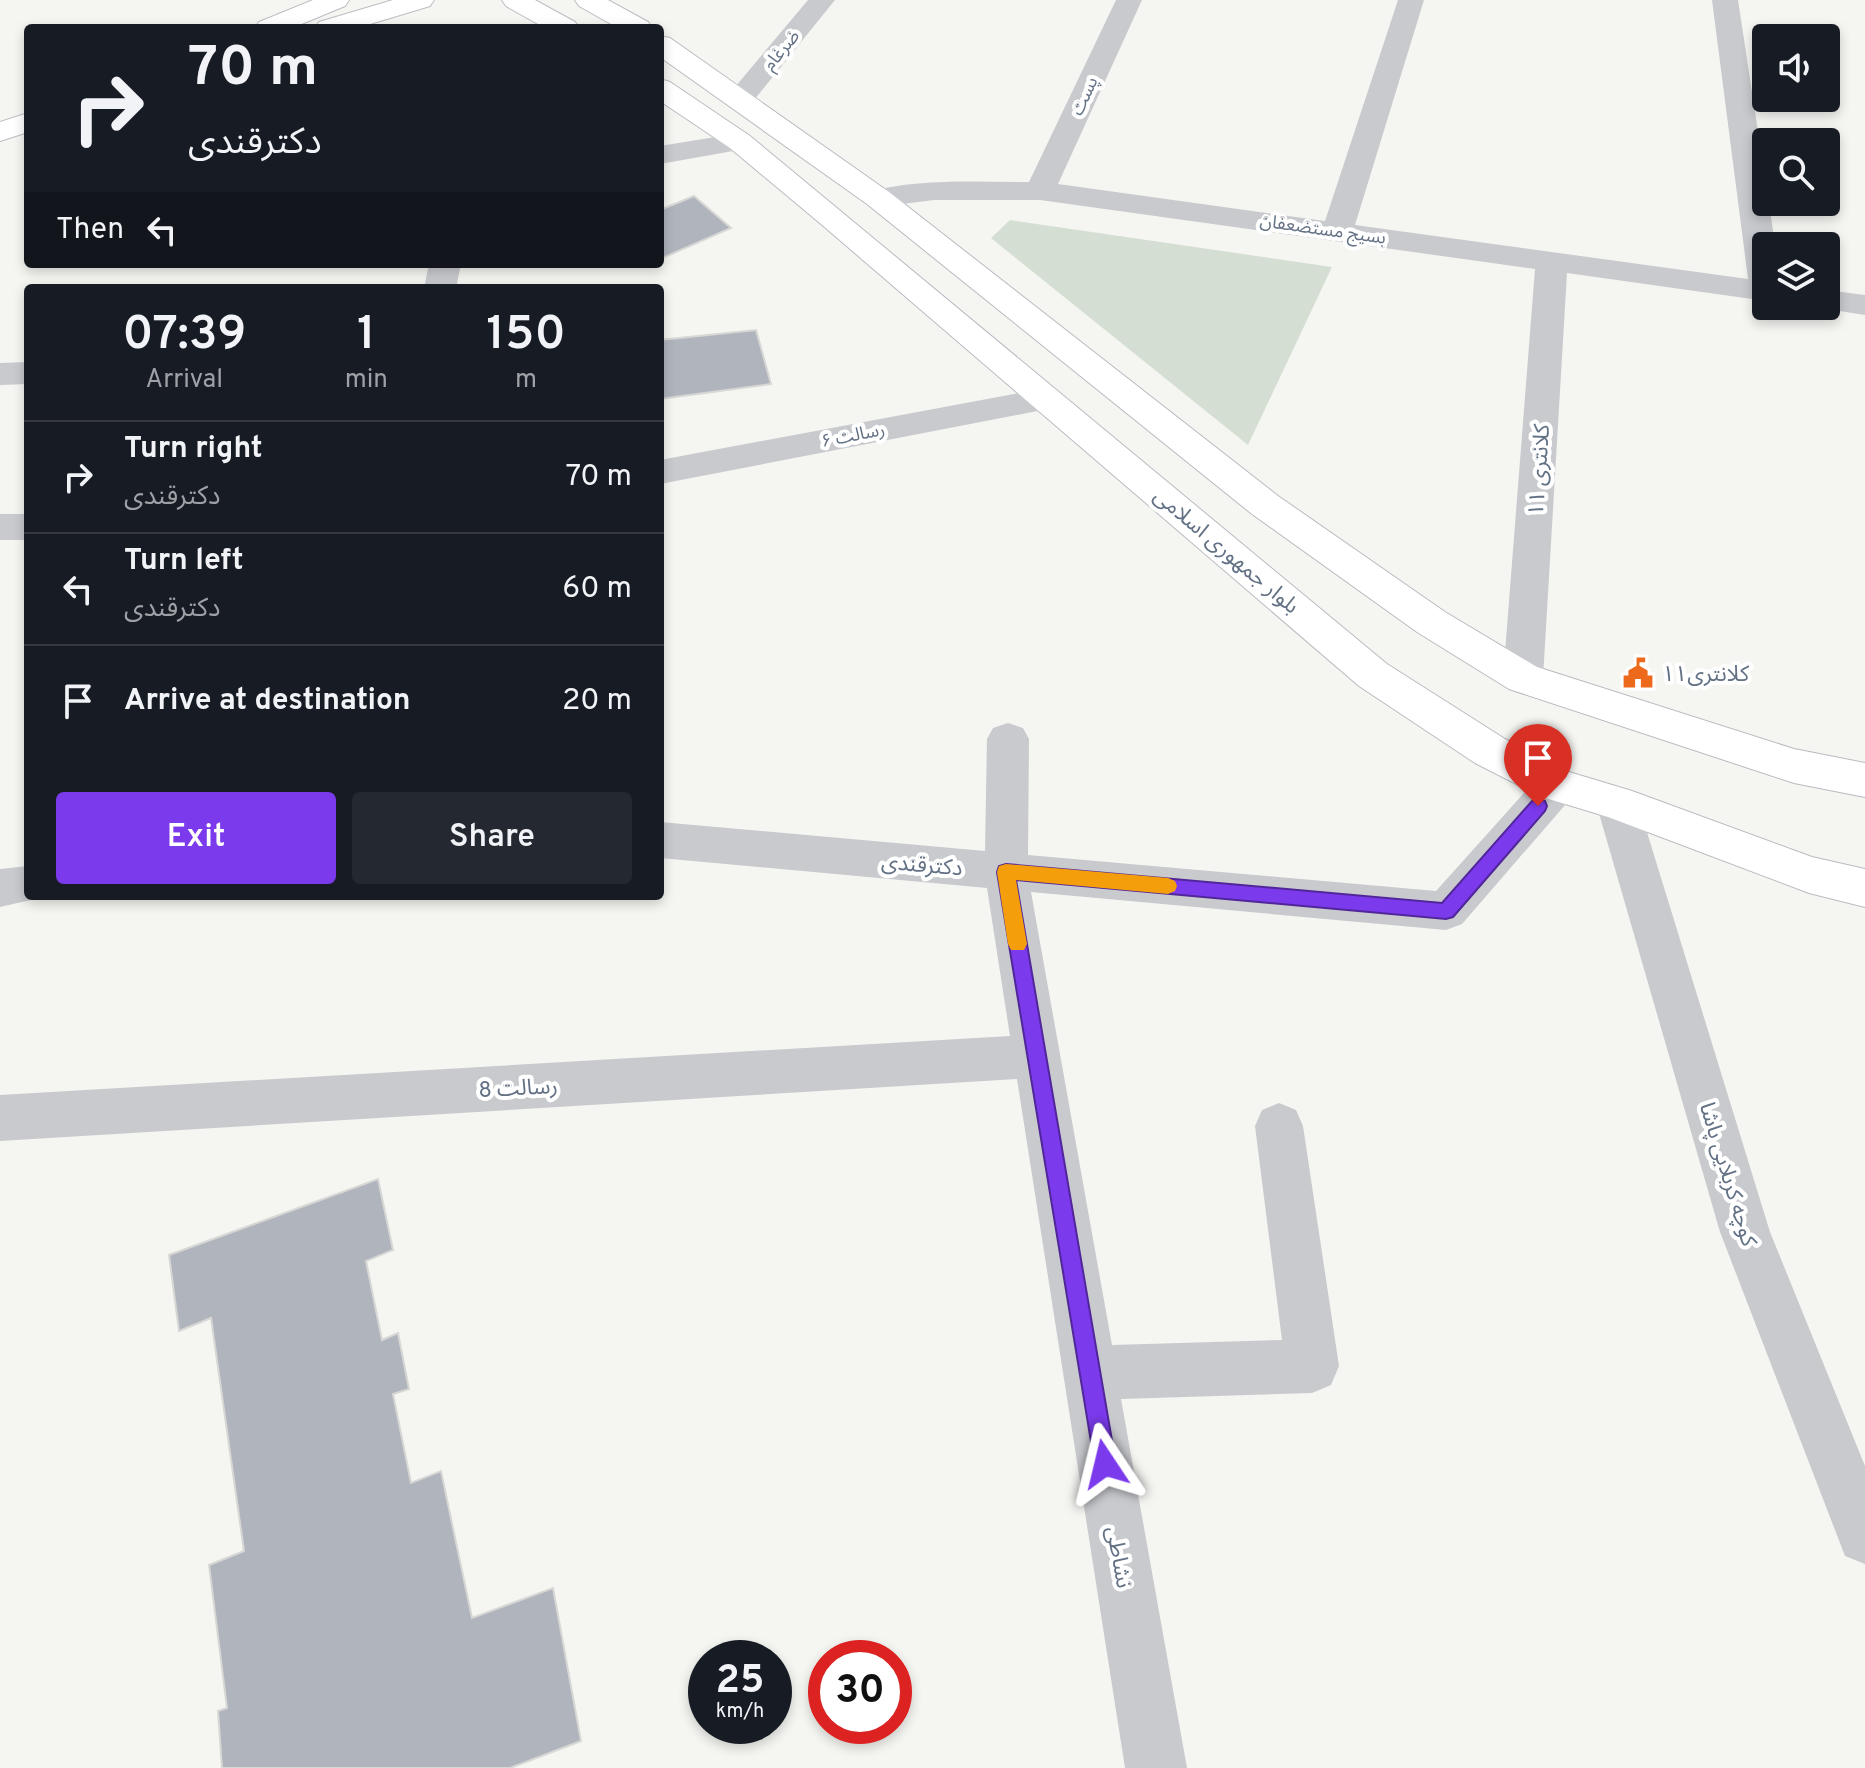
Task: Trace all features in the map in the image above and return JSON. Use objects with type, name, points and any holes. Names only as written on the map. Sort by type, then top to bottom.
[{"type":"main road","points":[[279,24],[336,0]]},
{"type":"main road","points":[[342,24],[421,0]]},
{"type":"main road","points":[[515,0],[558,24]]},
{"type":"main road","points":[[588,0],[631,24]]},
{"type":"main road","points":[[664,47],[878,198],[1265,505],[1431,622],[1523,678],[1794,766],[1865,780]]},
{"type":"main road","name":"بلوار جمهوری اسلامی","points":[[664,91],[740,142],[1211,534],[1373,675],[1490,751],[1557,785],[1617,803],[1809,875],[1865,888]]},
{"type":"main road","points":[[0,132],[24,123]]},
{"type":"street","name":"ضرغام","points":[[740,99],[822,0]]},
{"type":"street","name":"پست","points":[[1040,191],[1129,0]]},
{"type":"street","points":[[1337,231],[1411,0]]},
{"type":"street","points":[[1725,0],[1758,232]]},
{"type":"street","points":[[664,154],[740,142]]},
{"type":"street","name":"بسیج مستضعفان","points":[[878,198],[934,191],[1040,191],[1752,289]]},
{"type":"street","name":"کلانتری ۱۱","points":[[1523,678],[1552,261]]},
{"type":"street","points":[[1840,302],[1865,305]]},
{"type":"street","points":[[0,374],[24,373]]},
{"type":"street","name":"رسالت ۶","points":[[664,471],[1046,399]]},
{"type":"street","points":[[0,527],[24,527]]},
{"type":"street","name":"نشاطی","points":[[1008,739],[1006,872],[1156,1768]]},
{"type":"street","name":"دکترقندی","points":[[664,840],[1446,911],[1557,785]]},
{"type":"street","name":"کوچه کربلایی پاشا","points":[[1617,803],[1745,1232],[1865,1536]]},
{"type":"street","points":[[0,888],[24,885]]},
{"type":"street","name":"رسالت 8","points":[[0,1118],[1036,1056]]},
{"type":"street","points":[[1089,1373],[1312,1366],[1279,1126]]},
{"type":"shaded area","points":[[1010,220],[1332,267],[1248,445],[991,238]]},
{"type":"building","points":[[694,196],[731,228],[664,257],[664,208]]},
{"type":"building","points":[[756,330],[771,384],[664,398],[664,340]]},
{"type":"building","points":[[378,1179],[393,1250],[366,1261],[382,1340],[398,1333],[409,1389],[393,1394],[411,1483],[441,1471],[472,1618],[553,1588],[581,1741],[510,1768],[222,1768],[218,1711],[227,1708],[209,1565],[244,1551],[211,1318],[179,1331],[169,1255]]},
{"type":"slow traffic","points":[[1018,944],[1006,872],[1168,886]]},
{"type":"place","name":"کلانتری۱۱","points":[[1638,673]]},
{"type":"route","points":[[1105,1464],[1006,872],[1446,911],[1538,806]]}]
